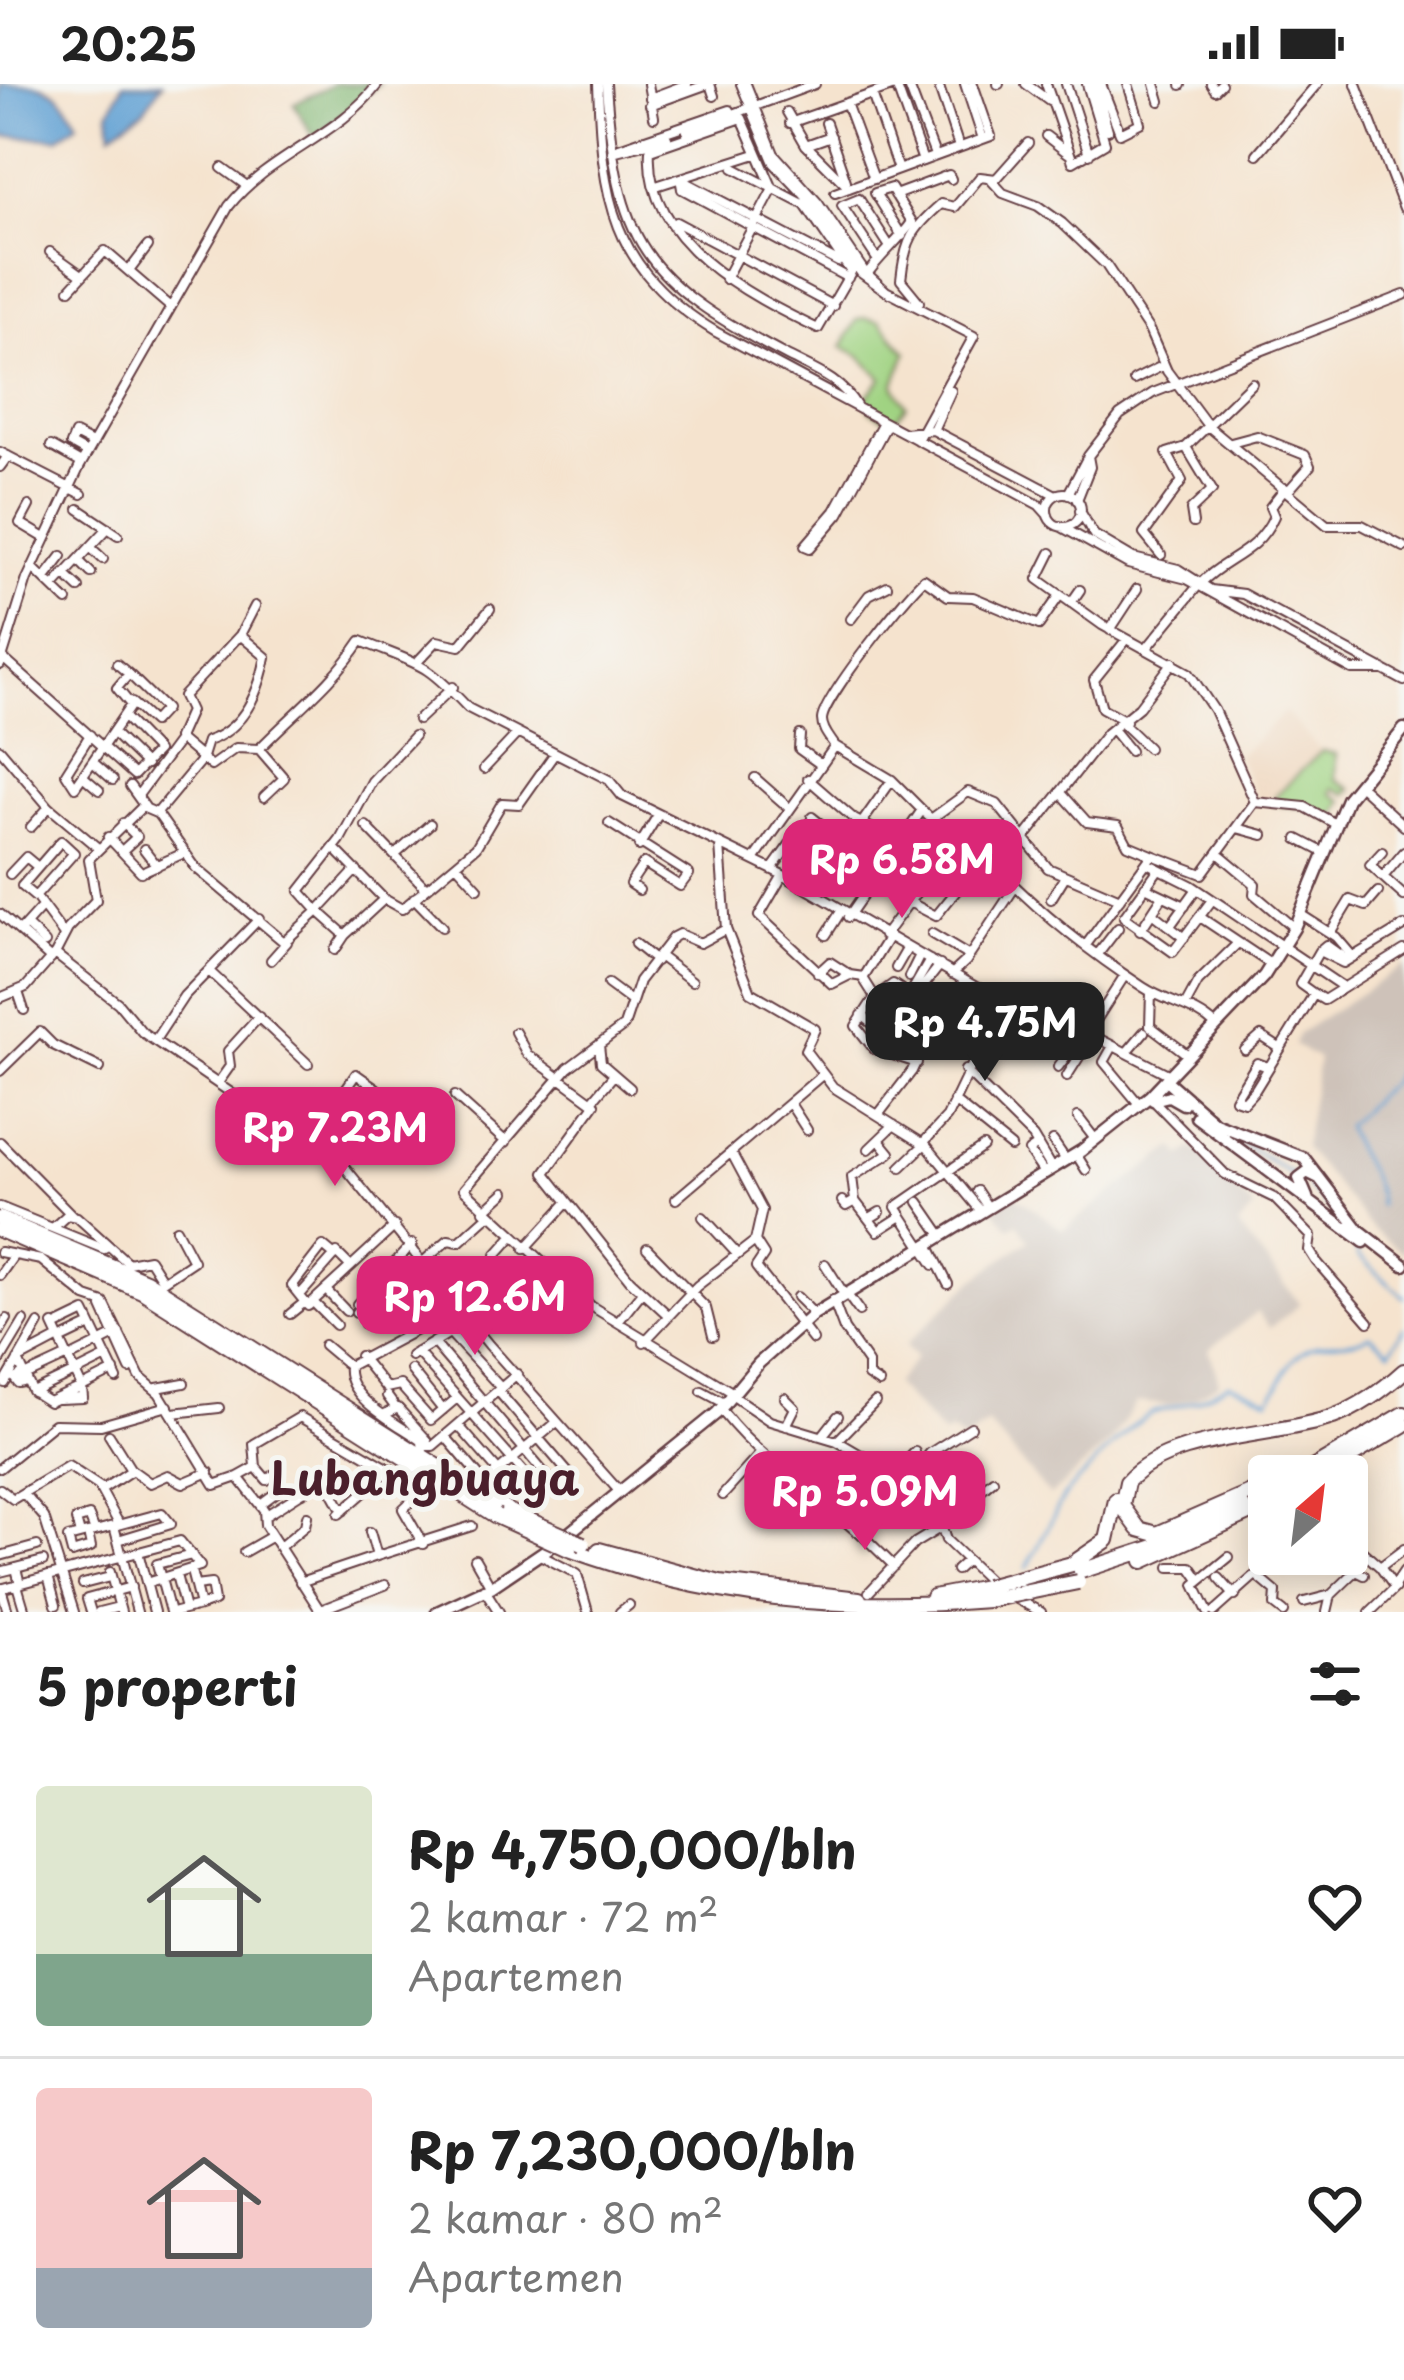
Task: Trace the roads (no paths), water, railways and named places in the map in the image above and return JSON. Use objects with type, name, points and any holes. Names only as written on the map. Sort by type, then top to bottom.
[{"type":"highway","points":[[0,1219],[146,1281],[502,1514]]},
{"type":"highway","points":[[0,1231],[142,1291],[502,1514],[653,1577],[792,1605],[892,1608],[987,1593],[1168,1553],[1248,1518]]},
{"type":"highway","points":[[1075,1573],[1107,1540],[1119,1487],[1144,1459],[1334,1410],[1368,1392],[1404,1360]]},
{"type":"highway","points":[[1248,1497],[1157,1534],[1139,1529],[1122,1506],[1127,1481],[1158,1457],[1335,1416],[1372,1398],[1404,1371]]},
{"type":"highway","points":[[1335,1455],[1404,1414]]},
{"type":"highway","points":[[1353,1455],[1404,1425]]},
{"type":"highway","points":[[1328,1455],[1384,1426]]},
{"type":"highway","points":[[1075,1573],[1164,1544],[1248,1500]]},
{"type":"highway","points":[[576,1547],[720,1583],[790,1594],[933,1597],[987,1593]]},
{"type":"main road","points":[[436,1612],[488,1588],[540,1555],[729,1401],[809,1318],[1071,1157],[1146,1102],[1238,1008],[1272,965],[1278,944],[1294,928],[1334,823],[1358,784],[1404,729]]},
{"type":"main road","points":[[1169,1079],[1238,1008]]},
{"type":"main road","points":[[1169,1079],[1185,1102],[1317,1208],[1349,1225],[1404,1274]]},
{"type":"main road","points":[[1169,1079],[1179,1085],[1185,1102]]},
{"type":"main road","points":[[1146,1102],[1169,1096],[1229,1130],[1304,1158],[1327,1185],[1349,1225]]},
{"type":"main road","points":[[1317,1208],[1299,1188],[1299,1178],[1307,1172],[1327,1185]]},
{"type":"main road","points":[[1366,1239],[1404,1264]]},
{"type":"street","points":[[124,717],[156,748],[133,775],[1,662],[32,567],[89,448],[169,306],[247,186],[347,118],[378,84]]},
{"type":"street","points":[[602,84],[626,214],[670,280],[722,321],[845,386],[864,412]]},
{"type":"street","points":[[602,84],[600,154],[615,221],[660,289],[698,322],[917,440],[1128,564],[1201,583],[1224,604],[1352,670],[1391,673]]},
{"type":"street","points":[[648,84],[654,117]]},
{"type":"street","points":[[650,101],[687,84]]},
{"type":"street","points":[[650,101],[709,84],[714,96]]},
{"type":"street","points":[[744,84],[778,164],[818,203],[864,274],[897,297],[978,335],[928,429],[917,440]]},
{"type":"street","points":[[750,105],[801,84]]},
{"type":"street","points":[[600,154],[814,84]]},
{"type":"street","points":[[901,84],[935,156]]},
{"type":"street","points":[[790,123],[901,84]]},
{"type":"street","points":[[901,84],[923,161]]},
{"type":"street","points":[[938,84],[959,147]]},
{"type":"street","points":[[835,193],[987,137],[969,84]]},
{"type":"street","points":[[1026,84],[1052,103]]},
{"type":"street","points":[[1046,84],[1073,162],[1105,140],[1093,84]]},
{"type":"street","points":[[1066,84],[1089,154]]},
{"type":"street","points":[[1093,84],[1109,128],[1105,132],[1093,84]]},
{"type":"street","points":[[1093,84],[1120,133],[1140,123],[1128,84]]},
{"type":"street","points":[[1154,84],[1160,101]]},
{"type":"street","points":[[1211,84],[1215,90],[1221,84]]},
{"type":"street","points":[[1257,154],[1317,84]]},
{"type":"street","points":[[1356,84],[1404,208]]},
{"type":"street","points":[[872,94],[898,170]]},
{"type":"street","points":[[846,103],[874,179]]},
{"type":"street","points":[[787,112],[806,145],[848,188]]},
{"type":"street","points":[[773,189],[740,118],[654,147],[649,154],[656,186],[683,238],[725,279],[818,329],[833,306],[848,278],[851,270],[755,224],[680,185],[687,183],[755,224],[848,278]]},
{"type":"street","points":[[826,123],[848,188]]},
{"type":"street","points":[[1058,123],[1044,139],[1068,153]]},
{"type":"street","points":[[806,145],[831,136]]},
{"type":"street","points":[[992,181],[1028,143]]},
{"type":"street","points":[[656,186],[756,154]]},
{"type":"street","points":[[765,175],[778,164]]},
{"type":"street","points":[[222,168],[247,186]]},
{"type":"street","points":[[734,168],[805,205],[842,264]]},
{"type":"street","points":[[941,317],[903,286],[904,244],[941,204],[955,207],[980,177],[1074,232],[1106,266],[1176,384],[1208,426],[1328,525],[1362,526],[1404,547]]},
{"type":"street","points":[[897,200],[913,188],[946,179],[933,189]]},
{"type":"street","points":[[864,274],[902,236],[912,222],[891,188],[875,194],[902,236]]},
{"type":"street","points":[[725,279],[773,189]]},
{"type":"street","points":[[877,259],[842,206],[859,199],[890,247]]},
{"type":"street","points":[[673,221],[833,306]]},
{"type":"street","points":[[129,271],[148,246]]},
{"type":"street","points":[[70,289],[105,250],[169,306]]},
{"type":"street","points":[[50,252],[82,275]]},
{"type":"street","points":[[1068,494],[1088,456],[1120,415],[1176,384],[1404,295]]},
{"type":"street","points":[[897,297],[919,302]]},
{"type":"street","points":[[1134,380],[1164,364]]},
{"type":"street","points":[[1161,555],[1144,534],[1182,481],[1166,455],[1186,447],[1252,382]]},
{"type":"street","points":[[834,395],[845,396],[845,386]]},
{"type":"street","points":[[808,547],[837,512],[885,423]]},
{"type":"street","points":[[904,433],[928,429],[1056,495],[1068,494]]},
{"type":"street","points":[[1147,649],[1218,565],[1241,558],[1266,530],[1274,517],[1270,507],[1310,466],[1305,455],[1257,436],[1229,444]]},
{"type":"street","points":[[51,446],[81,464]]},
{"type":"street","points":[[1186,447],[1212,490],[1191,510],[1193,523]]},
{"type":"street","points":[[0,467],[4,454],[82,494]]},
{"type":"street","points":[[1060,526],[1071,525],[1079,506],[1090,466],[1088,456]]},
{"type":"street","points":[[1068,494],[1100,539],[1210,590],[1249,598],[1404,681]]},
{"type":"street","points":[[1048,514],[1056,495]]},
{"type":"street","points":[[29,506],[20,522],[45,538]]},
{"type":"street","points":[[79,509],[118,535]]},
{"type":"street","points":[[53,587],[108,528]]},
{"type":"street","points":[[90,547],[103,559]]},
{"type":"street","points":[[1051,553],[1038,579],[1110,630],[1173,662],[1207,698],[1255,802]]},
{"type":"street","points":[[44,579],[62,556]]},
{"type":"street","points":[[78,560],[92,573]]},
{"type":"street","points":[[32,567],[67,601]]},
{"type":"street","points":[[64,574],[79,588]]},
{"type":"street","points":[[964,837],[931,819],[892,780],[835,746],[823,725],[825,708],[857,657],[924,579],[948,596],[974,597],[1039,625],[1060,595]]},
{"type":"street","points":[[851,619],[869,595],[887,586]]},
{"type":"street","points":[[1110,630],[1137,589]]},
{"type":"street","points":[[1071,603],[1080,590]]},
{"type":"street","points":[[1224,604],[1231,599],[1227,591]]},
{"type":"street","points":[[1240,612],[1240,601],[1249,598]]},
{"type":"street","points":[[139,794],[179,740],[190,710],[183,694],[239,635],[255,606]]},
{"type":"street","points":[[418,660],[439,641],[460,646],[467,642],[490,609]]},
{"type":"street","points":[[0,629],[9,636]]},
{"type":"street","points":[[157,813],[201,760],[208,741],[222,737],[244,712],[262,674],[266,657],[239,635]]},
{"type":"street","points":[[1127,639],[1094,680],[1102,708],[1148,748]]},
{"type":"street","points":[[179,740],[214,767],[233,750],[260,749],[306,698],[330,685],[361,641],[418,660],[453,686],[465,706],[611,782],[620,795],[772,869],[952,974],[1137,1054],[1169,1079]]},
{"type":"street","points":[[1022,841],[1173,662]]},
{"type":"street","points":[[117,664],[129,674],[164,711],[154,722],[117,688],[129,674]]},
{"type":"street","points":[[418,720],[453,686]]},
{"type":"street","points":[[90,735],[65,775],[77,787],[132,703]]},
{"type":"street","points":[[1112,729],[1130,751]]},
{"type":"street","points":[[113,733],[146,765]]},
{"type":"street","points":[[484,769],[516,735]]},
{"type":"street","points":[[800,735],[799,749],[820,764]]},
{"type":"street","points":[[345,935],[300,887],[334,848],[368,788],[414,736]]},
{"type":"street","points":[[754,860],[835,746]]},
{"type":"street","points":[[0,748],[49,807],[98,848]]},
{"type":"street","points":[[260,749],[284,778],[264,797]]},
{"type":"street","points":[[334,848],[397,910],[479,843],[502,803],[518,806],[555,753]]},
{"type":"street","points":[[95,764],[113,780]]},
{"type":"street","points":[[85,778],[98,790]]},
{"type":"street","points":[[755,778],[788,807]]},
{"type":"street","points":[[808,779],[862,822],[898,842]]},
{"type":"street","points":[[812,817],[848,841],[892,780]]},
{"type":"street","points":[[1358,784],[1404,826]]},
{"type":"street","points":[[130,786],[145,807],[157,813],[185,854],[288,941]]},
{"type":"street","points":[[931,819],[971,791],[997,804],[1022,841],[1064,878],[1120,899]]},
{"type":"street","points":[[1063,795],[1085,820],[1118,826],[1128,845],[1158,870],[1343,986]]},
{"type":"street","points":[[1255,802],[1305,807],[1334,823]]},
{"type":"street","points":[[1149,859],[1200,874],[1255,802]]},
{"type":"street","points":[[31,827],[49,807]]},
{"type":"street","points":[[0,998],[18,992],[53,957],[64,935],[96,900],[87,862],[108,837],[145,807]]},
{"type":"street","points":[[826,935],[922,810]]},
{"type":"street","points":[[639,890],[630,884],[644,863],[643,849],[658,814]]},
{"type":"street","points":[[123,823],[137,837],[124,848]]},
{"type":"street","points":[[609,823],[688,876],[680,886],[644,863]]},
{"type":"street","points":[[397,854],[430,824]]},
{"type":"street","points":[[366,826],[426,888]]},
{"type":"street","points":[[1236,828],[1264,835]]},
{"type":"street","points":[[772,869],[790,844],[810,844],[827,829]]},
{"type":"street","points":[[910,903],[936,916],[974,869],[992,865],[1014,830]]},
{"type":"street","points":[[68,847],[79,834]]},
{"type":"street","points":[[108,837],[144,871],[185,854]]},
{"type":"street","points":[[1298,839],[1323,852]]},
{"type":"street","points":[[61,841],[74,853],[35,897],[22,886],[38,867],[61,841]]},
{"type":"street","points":[[720,844],[726,929],[753,994],[815,1029],[806,1050],[822,1075],[924,1143],[984,1208]]},
{"type":"street","points":[[951,844],[968,844],[1098,954],[1151,992],[1199,1009],[1217,1027]]},
{"type":"street","points":[[142,852],[157,866]]},
{"type":"street","points":[[1382,852],[1370,865],[1400,893],[1404,881]]},
{"type":"street","points":[[1218,853],[1257,881],[1254,895],[1294,928]]},
{"type":"street","points":[[1383,877],[1403,854]]},
{"type":"street","points":[[10,874],[26,856],[38,867]]},
{"type":"street","points":[[1086,945],[1149,859]]},
{"type":"street","points":[[862,978],[941,863],[956,860],[974,869]]},
{"type":"street","points":[[457,865],[478,888]]},
{"type":"street","points":[[271,960],[356,870]]},
{"type":"street","points":[[1158,870],[1124,917],[1173,953],[1212,900]]},
{"type":"street","points":[[783,875],[759,916],[834,986],[850,975]]},
{"type":"street","points":[[1051,899],[1064,878]]},
{"type":"street","points":[[952,974],[970,956],[1015,887]]},
{"type":"street","points":[[1145,887],[1185,906]]},
{"type":"street","points":[[1171,926],[1196,890]]},
{"type":"street","points":[[1330,933],[1350,900],[1366,906],[1378,892]]},
{"type":"street","points":[[23,928],[49,895]]},
{"type":"street","points":[[1140,931],[1163,896]]},
{"type":"street","points":[[414,898],[442,927]]},
{"type":"street","points":[[335,950],[384,899]]},
{"type":"street","points":[[39,904],[64,935]]},
{"type":"street","points":[[1152,913],[1184,938]]},
{"type":"street","points":[[0,914],[41,939],[49,922]]},
{"type":"street","points":[[1300,914],[1330,933],[1350,959]]},
{"type":"street","points":[[1200,917],[1272,965]]},
{"type":"street","points":[[155,1040],[184,996],[259,919]]},
{"type":"street","points":[[1318,997],[1300,984],[1320,950],[1340,963],[1404,926]]},
{"type":"street","points":[[23,928],[155,1040],[305,1148],[331,1150],[619,1491]]},
{"type":"street","points":[[1098,954],[1118,928]]},
{"type":"street","points":[[726,929],[700,944],[676,934],[640,978],[624,1025],[562,1075],[465,1186],[486,1213],[568,1288],[729,1401],[760,1454],[826,1497],[831,1509],[894,1566]]},
{"type":"street","points":[[932,934],[970,956]]},
{"type":"street","points":[[1186,1005],[1198,982],[1238,943]]},
{"type":"street","points":[[635,944],[692,982]]},
{"type":"street","points":[[896,968],[908,949]]},
{"type":"street","points":[[1268,1067],[1257,1063],[1235,1099],[1246,1101],[1268,1067],[1278,1047],[1298,1017],[1318,997],[1404,950]]},
{"type":"street","points":[[909,977],[920,955]]},
{"type":"street","points":[[818,973],[830,962],[862,978],[875,998]]},
{"type":"street","points":[[886,1034],[935,963]]},
{"type":"street","points":[[209,972],[308,1064]]},
{"type":"street","points":[[1067,1076],[1125,973]]},
{"type":"street","points":[[901,1167],[947,1117],[965,1070],[980,1048],[891,983],[856,1027],[872,1048],[916,1063]]},
{"type":"street","points":[[608,984],[632,1001]]},
{"type":"street","points":[[18,992],[24,1010]]},
{"type":"street","points":[[1151,992],[1150,1025],[1188,1055]]},
{"type":"street","points":[[975,1040],[998,994]]},
{"type":"street","points":[[862,1015],[896,1043]]},
{"type":"street","points":[[218,1083],[230,1066],[228,1051],[259,1017]]},
{"type":"street","points":[[1058,1067],[1070,1050],[1058,1040],[1069,1023]]},
{"type":"street","points":[[878,1115],[924,1045],[953,1024]]},
{"type":"street","points":[[0,1071],[38,1032],[100,1068]]},
{"type":"street","points":[[515,1032],[526,1054],[593,1100]]},
{"type":"street","points":[[1137,1054],[1144,1032]]},
{"type":"street","points":[[1245,1050],[1261,1036],[1278,1047]]},
{"type":"street","points":[[599,1043],[601,1063],[630,1088]]},
{"type":"street","points":[[1113,1046],[1105,1062],[1225,1174],[1250,1181],[1277,1200],[1311,1236],[1312,1256],[1369,1322]]},
{"type":"street","points":[[965,1070],[1038,1145],[1029,1151],[1048,1171]]},
{"type":"street","points":[[305,1148],[317,1128],[347,1086],[356,1074],[376,1088],[369,1102],[347,1086]]},
{"type":"street","points":[[676,1199],[822,1075]]},
{"type":"street","points":[[525,1249],[566,1204],[567,1195],[544,1171],[592,1112],[593,1100],[613,1076]]},
{"type":"street","points":[[323,1096],[332,1107]]},
{"type":"street","points":[[455,1096],[506,1142]]},
{"type":"street","points":[[954,1101],[1011,1147]]},
{"type":"street","points":[[791,1105],[807,1130]]},
{"type":"street","points":[[315,1108],[332,1107]]},
{"type":"street","points":[[1078,1117],[1100,1137]]},
{"type":"street","points":[[305,1120],[317,1128]]},
{"type":"street","points":[[869,1148],[881,1142],[894,1125]]},
{"type":"street","points":[[1054,1141],[1085,1170]]},
{"type":"street","points":[[0,1142],[111,1252]]},
{"type":"street","points":[[881,1142],[890,1153],[850,1179],[855,1202],[878,1232],[900,1217]]},
{"type":"street","points":[[948,1284],[897,1206],[983,1147]]},
{"type":"street","points":[[644,1342],[691,1292],[755,1241],[762,1210],[731,1152]]},
{"type":"street","points":[[977,1191],[984,1208]]},
{"type":"street","points":[[424,1261],[448,1240],[459,1242],[505,1192]]},
{"type":"street","points":[[842,1201],[847,1206],[855,1202]]},
{"type":"street","points":[[920,1202],[941,1234]]},
{"type":"street","points":[[566,1204],[668,1315]]},
{"type":"street","points":[[0,1208],[55,1226],[131,1264],[147,1258],[165,1280],[193,1261],[176,1229]]},
{"type":"street","points":[[869,1221],[880,1212]]},
{"type":"street","points":[[55,1226],[72,1215]]},
{"type":"street","points":[[704,1217],[737,1254]]},
{"type":"street","points":[[290,1314],[326,1289],[348,1264],[395,1226]]},
{"type":"street","points":[[1311,1236],[1320,1226]]},
{"type":"street","points":[[496,1255],[512,1237]]},
{"type":"street","points":[[755,1241],[764,1255],[756,1267],[809,1318]]},
{"type":"street","points":[[353,1309],[412,1244]]},
{"type":"street","points":[[924,1245],[934,1265]]},
{"type":"street","points":[[336,1325],[292,1286],[323,1246],[348,1264]]},
{"type":"street","points":[[647,1248],[706,1308],[713,1336]]},
{"type":"street","points":[[0,1252],[41,1260],[88,1299],[101,1303],[140,1377],[170,1409],[218,1487],[256,1466]]},
{"type":"street","points":[[0,1275],[14,1255]]},
{"type":"street","points":[[306,1300],[334,1256]]},
{"type":"street","points":[[349,1366],[360,1356],[540,1264]]},
{"type":"street","points":[[825,1264],[841,1296],[844,1329],[868,1364],[868,1377],[879,1383]]},
{"type":"street","points":[[551,1304],[568,1288]]},
{"type":"street","points":[[326,1289],[353,1309]]},
{"type":"street","points":[[618,1322],[642,1292]]},
{"type":"street","points":[[353,1309],[372,1293],[408,1331]]},
{"type":"street","points":[[841,1296],[859,1311]]},
{"type":"street","points":[[797,1297],[809,1318],[813,1340]]},
{"type":"street","points":[[365,1324],[384,1304]]},
{"type":"street","points":[[23,1321],[0,1364],[49,1402],[83,1398],[53,1326],[85,1312],[116,1375],[82,1387]]},
{"type":"street","points":[[0,1331],[7,1319]]},
{"type":"street","points":[[471,1320],[414,1354],[541,1492]]},
{"type":"street","points":[[19,1376],[19,1359],[39,1324]]},
{"type":"street","points":[[19,1359],[92,1325]]},
{"type":"street","points":[[450,1333],[571,1477]]},
{"type":"street","points":[[5,1383],[118,1334]]},
{"type":"street","points":[[118,1334],[130,1369]]},
{"type":"street","points":[[433,1342],[562,1493]]},
{"type":"street","points":[[324,1345],[349,1366],[355,1389],[417,1434]]},
{"type":"street","points":[[360,1356],[386,1388],[400,1385],[431,1420]]},
{"type":"street","points":[[33,1392],[107,1357]]},
{"type":"street","points":[[411,1370],[443,1410]]},
{"type":"street","points":[[387,1396],[427,1448],[517,1374]]},
{"type":"street","points":[[155,1388],[184,1383]]},
{"type":"street","points":[[702,1391],[786,1426],[801,1424],[893,1475],[921,1497],[943,1524],[946,1540],[994,1586],[1041,1612]]},
{"type":"street","points":[[417,1434],[457,1398]]},
{"type":"street","points":[[785,1398],[795,1408],[786,1426]]},
{"type":"street","points":[[837,1441],[875,1402]]},
{"type":"street","points":[[385,1414],[395,1407]]},
{"type":"street","points":[[0,1468],[54,1424],[97,1426],[170,1409],[219,1408]]},
{"type":"street","points":[[279,1471],[266,1480],[256,1466],[253,1445],[300,1417],[408,1474],[422,1492],[403,1509],[423,1544]]},
{"type":"street","points":[[823,1435],[838,1417]]},
{"type":"street","points":[[445,1436],[485,1478],[557,1421]]},
{"type":"street","points":[[458,1425],[520,1497]]},
{"type":"street","points":[[860,1532],[887,1514],[931,1453],[971,1427]]},
{"type":"street","points":[[109,1435],[131,1470],[150,1483],[168,1475],[183,1483],[209,1472]]},
{"type":"street","points":[[893,1475],[915,1452]]},
{"type":"street","points":[[723,1495],[760,1454]]},
{"type":"street","points":[[0,1489],[11,1499],[68,1466],[100,1489],[116,1525],[137,1612]]},
{"type":"street","points":[[324,1477],[341,1512],[391,1469]]},
{"type":"street","points":[[100,1489],[131,1470]]},
{"type":"street","points":[[265,1516],[336,1471]]},
{"type":"street","points":[[238,1477],[321,1611],[385,1585]]},
{"type":"street","points":[[869,1592],[918,1540],[993,1480]]},
{"type":"street","points":[[254,1498],[264,1505],[277,1492]]},
{"type":"street","points":[[23,1494],[44,1517],[74,1612]]},
{"type":"street","points":[[908,1518],[921,1497]]},
{"type":"street","points":[[88,1533],[92,1547],[69,1554],[68,1538],[162,1513],[171,1525],[118,1540]]},
{"type":"street","points":[[281,1546],[305,1526],[307,1516]]},
{"type":"street","points":[[300,1582],[472,1526]]},
{"type":"street","points":[[370,1532],[376,1556]]},
{"type":"street","points":[[244,1552],[272,1536]]},
{"type":"street","points":[[5,1608],[1,1588],[180,1541],[200,1567],[146,1583]]},
{"type":"street","points":[[0,1556],[36,1543],[43,1563],[0,1572]]},
{"type":"street","points":[[1381,1576],[1404,1549]]},
{"type":"street","points":[[138,1552],[154,1612]]},
{"type":"street","points":[[177,1611],[156,1560],[192,1555]]},
{"type":"street","points":[[540,1555],[577,1574],[588,1612]]},
{"type":"street","points":[[1228,1557],[1200,1580],[1196,1593],[1211,1612],[1257,1576],[1276,1592],[1275,1605],[1284,1612]]},
{"type":"street","points":[[1368,1557],[1381,1576],[1401,1580]]},
{"type":"street","points":[[475,1559],[499,1612]]},
{"type":"street","points":[[956,1570],[968,1560]]},
{"type":"street","points":[[1169,1567],[1191,1567],[1200,1580]]},
{"type":"street","points":[[16,1568],[25,1612]]},
{"type":"street","points":[[191,1571],[200,1606]]},
{"type":"street","points":[[110,1575],[120,1609],[95,1612],[87,1600],[82,1581],[110,1575]]},
{"type":"street","points":[[176,1575],[177,1611]]},
{"type":"street","points":[[1326,1611],[1331,1595],[1352,1575]]},
{"type":"street","points":[[48,1576],[56,1605]]},
{"type":"street","points":[[1219,1578],[1235,1596]]},
{"type":"street","points":[[1370,1612],[1401,1580]]},
{"type":"street","points":[[177,1611],[214,1601],[211,1584],[195,1586]]},
{"type":"street","points":[[87,1600],[131,1586]]},
{"type":"street","points":[[1304,1602],[1331,1595]]},
{"type":"water","points":[[0,84],[49,89],[78,123],[58,138],[0,136]]},
{"type":"water","points":[[123,84],[162,84],[143,111],[111,133],[109,112]]},
{"type":"waterway","points":[[1404,1007],[1399,1018],[1404,1030]]},
{"type":"waterway","points":[[1379,1205],[1375,1185],[1346,1126],[1393,1080],[1404,1048]]},
{"type":"waterway","points":[[1238,1141],[1294,1176]]},
{"type":"waterway","points":[[1308,1187],[1335,1213]]},
{"type":"waterway","points":[[1356,1242],[1358,1256],[1404,1297]]},
{"type":"waterway","points":[[1027,1568],[1065,1494],[1130,1428],[1152,1413],[1198,1400],[1229,1383],[1269,1399],[1305,1350],[1370,1335],[1390,1351],[1404,1327]]},
{"type":"district","name":"Lubangbuaya","points":[[425,1479]]}]
